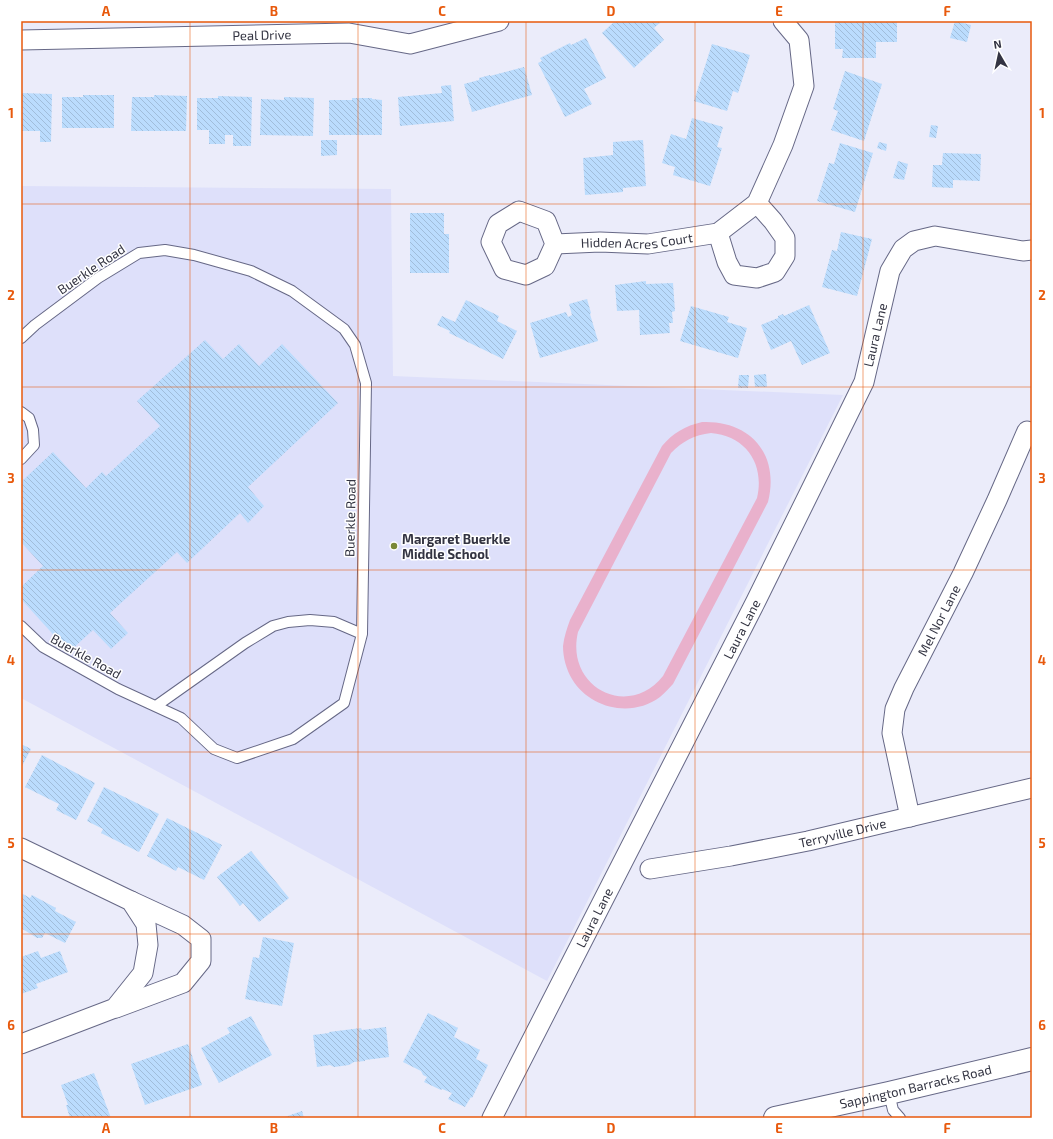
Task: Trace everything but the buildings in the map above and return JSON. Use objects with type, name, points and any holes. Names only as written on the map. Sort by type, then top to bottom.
[{"type":"street","name":"Peal Drive","points":[[21,40],[349,27],[410,44],[499,21]]},
{"type":"street","name":"Hidden Acres Court","points":[[555,244],[600,242],[648,244],[718,233],[757,203],[783,145],[804,86],[799,40],[783,21]]},
{"type":"street","points":[[718,233],[727,262],[734,275],[758,278],[775,272],[784,256],[785,238],[773,221],[757,203]]},
{"type":"street","name":"Laura Lane","points":[[492,1118],[756,601],[864,382],[890,270],[903,249],[914,241],[935,236],[1023,251],[1032,250]]},
{"type":"street","name":"Mel Nor Lane","points":[[910,817],[892,733],[895,709],[904,688],[963,573],[1027,431]]},
{"type":"street","name":"Terryville Drive","points":[[650,869],[731,856],[808,841],[1032,788]]},
{"type":"street","points":[[21,848],[183,925],[200,939],[201,961],[183,982],[21,1044]]},
{"type":"street","points":[[115,1008],[143,973],[148,945],[146,924],[131,901]]},
{"type":"street","name":"Sappington Barracks Road","points":[[775,1118],[1032,1059]]},
{"type":"lane","name":"Buerkle Road","points":[[21,338],[34,325],[98,278],[139,253],[165,250],[194,255],[251,271],[292,291],[344,328],[355,345],[366,383],[362,634],[344,703],[293,739],[237,758],[214,749],[181,718],[118,689],[43,647],[21,626]]},
{"type":"lane","points":[[21,412],[29,418],[33,430],[34,445],[21,459]]},
{"type":"lane","points":[[156,706],[234,651],[273,626],[288,622],[310,620],[334,622],[362,634]]},
{"type":"lane","points":[[889,1093],[893,1110],[900,1118]]},
{"type":"shaded area","name":"Margaret Buerkle Middle School","points":[[21,186],[391,189],[393,376],[843,395],[547,981],[21,698]]},
{"type":"shaded area","points":[[702,422],[719,423],[734,427],[747,434],[758,443],[765,455],[770,469],[771,485],[768,502],[673,684],[660,697],[649,703],[637,707],[612,707],[589,697],[572,679],[564,659],[563,646],[565,636],[570,620],[662,446],[670,437],[685,428]],"holes":[[[711,433],[723,435],[743,446],[755,463],[759,486],[757,498],[663,676],[649,689],[633,695],[617,696],[602,691],[590,682],[581,668],[576,651],[578,632],[671,453],[684,442],[699,435]]]},
{"type":"place","name":"Margaret Buerkle Middle School","points":[[394,546]]}]
